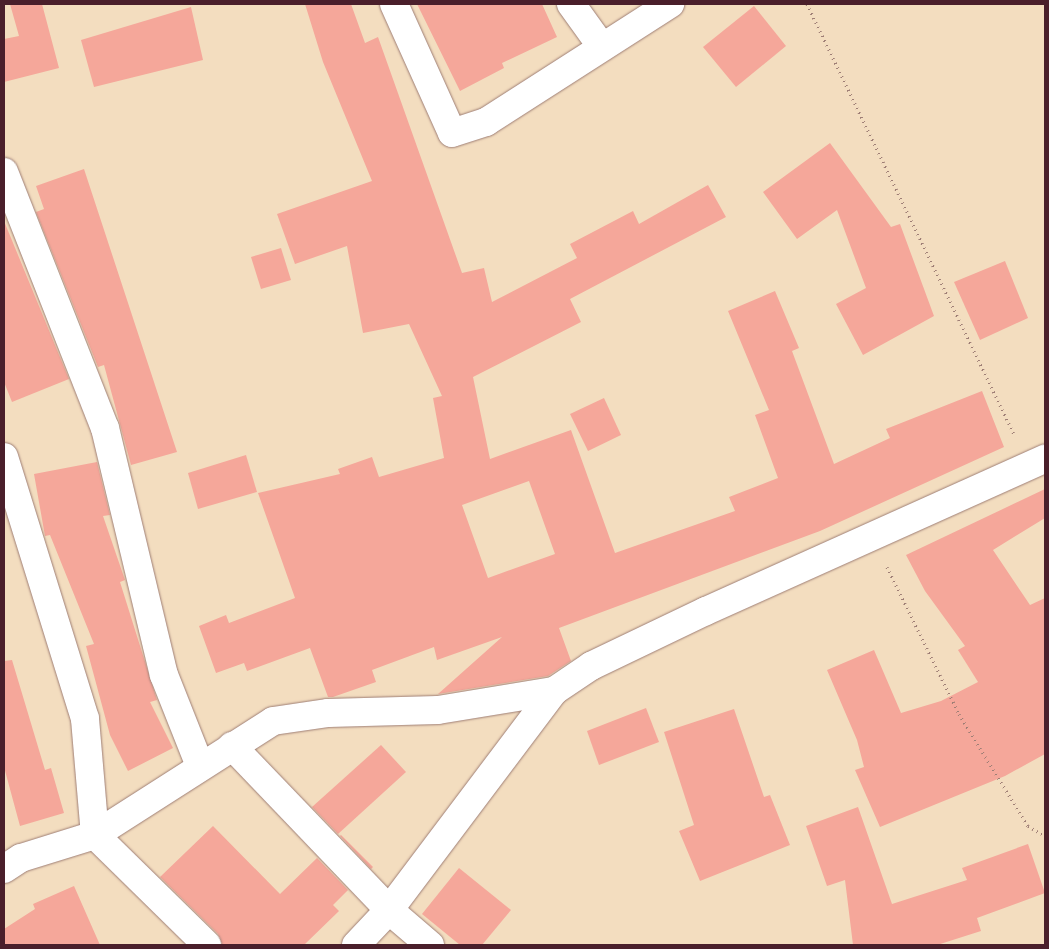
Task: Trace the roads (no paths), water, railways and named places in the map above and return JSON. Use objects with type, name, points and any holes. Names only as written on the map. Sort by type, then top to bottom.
[{"type":"street","points":[[394,4],[452,133],[486,122],[670,4]]},
{"type":"street","points":[[571,4],[602,47]]},
{"type":"street","points":[[4,172],[106,428],[164,675],[200,766]]},
{"type":"street","points":[[4,457],[85,719],[95,835],[207,945]]},
{"type":"street","points":[[356,945],[389,910],[554,692],[591,666],[1037,461]]},
{"type":"street","points":[[4,870],[21,858],[95,835],[273,721],[328,713],[438,710],[554,692]]},
{"type":"street","points":[[232,746],[389,910],[430,945]]}]
